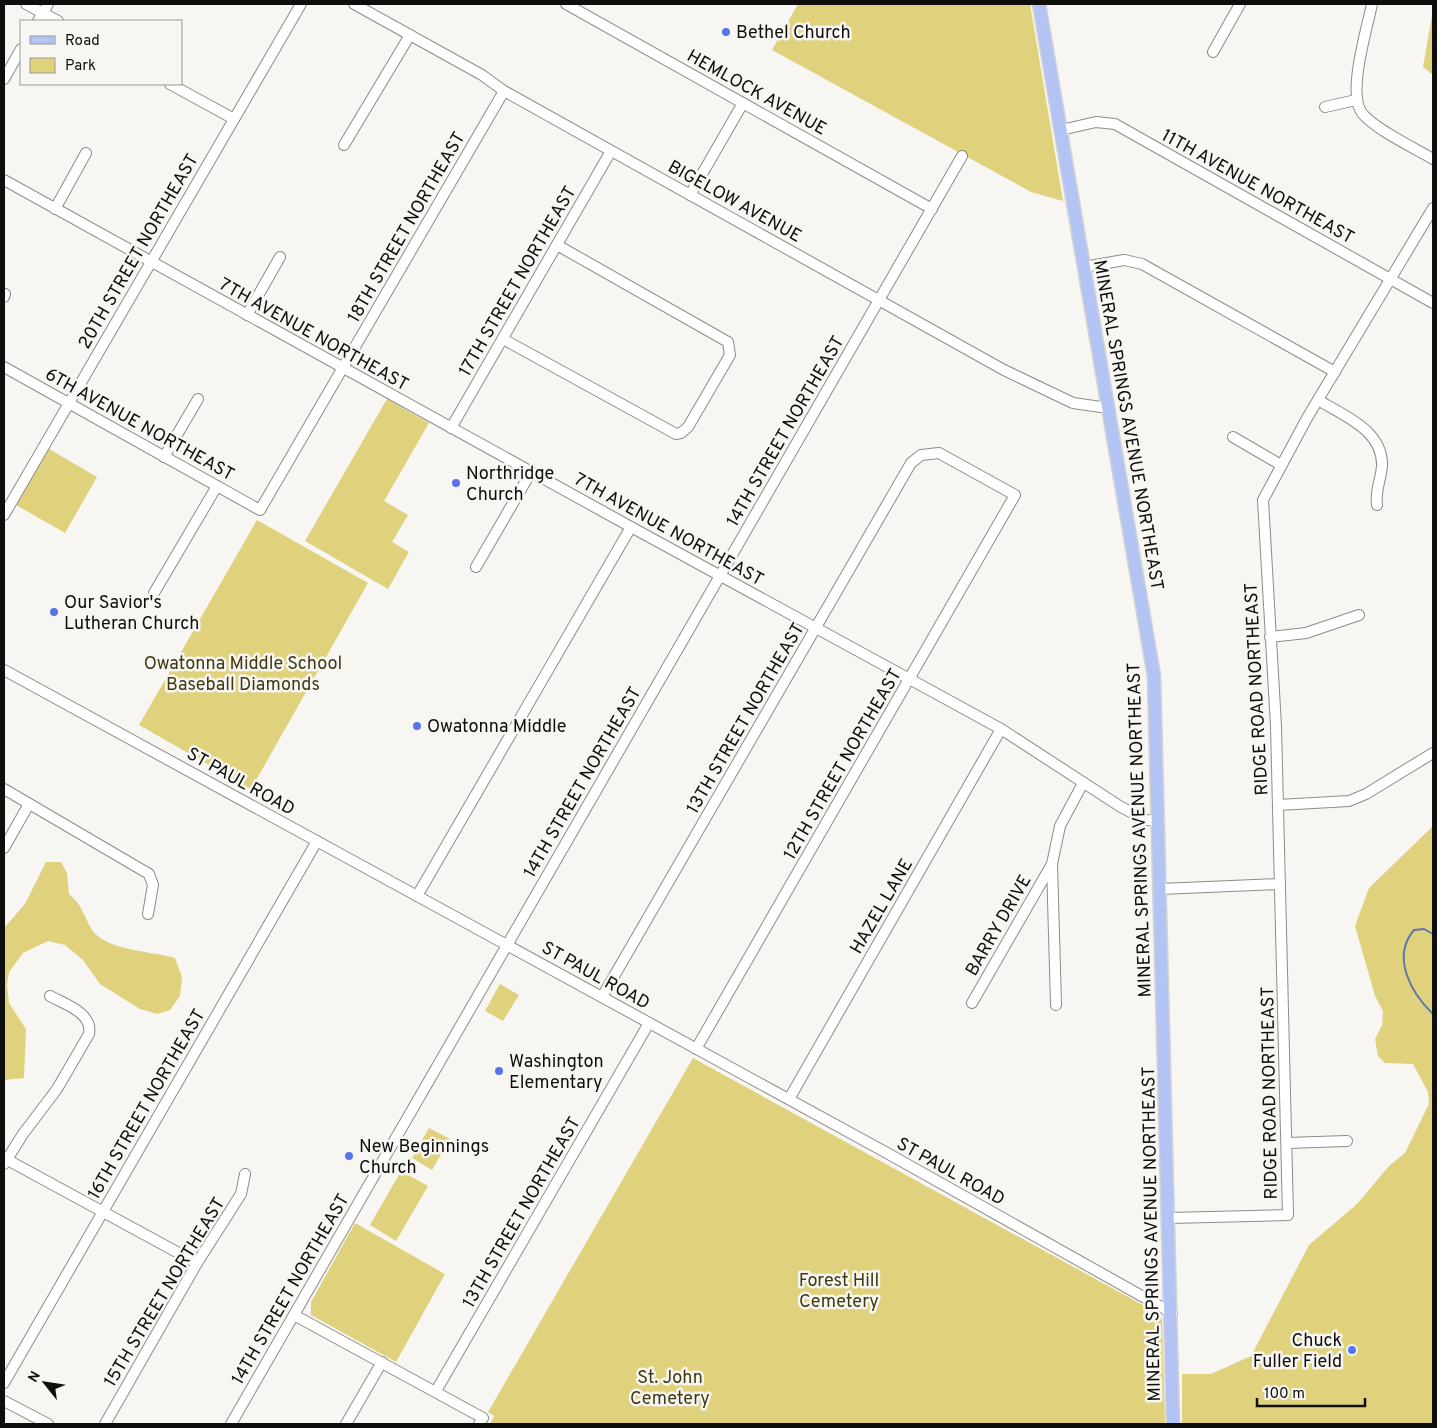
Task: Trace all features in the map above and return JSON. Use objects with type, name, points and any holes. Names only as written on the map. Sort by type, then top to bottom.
[{"type":"main road","name":"MINERAL SPRINGS AVENUE NORTHEAST","points":[[1039,4],[1154,676],[1170,1218],[1173,1424]]},
{"type":"street","points":[[26,4],[56,20]]},
{"type":"street","name":"20TH STREET NORTHEAST","points":[[4,515],[301,4]]},
{"type":"street","name":"BIGELOW AVENUE","points":[[354,4],[482,75],[504,91],[1041,390],[1073,403],[1108,408]]},
{"type":"street","name":"HEMLOCK AVENUE","points":[[566,4],[932,208]]},
{"type":"street","points":[[1213,52],[1240,4]]},
{"type":"street","points":[[1372,4],[1356,86],[1358,108],[1368,120],[1433,159]]},
{"type":"street","points":[[344,146],[410,35]]},
{"type":"street","points":[[4,79],[20,51]]},
{"type":"street","points":[[172,85],[234,119]]},
{"type":"street","name":"18TH STREET NORTHEAST","points":[[260,510],[504,91]]},
{"type":"street","points":[[1325,107],[1356,100]]},
{"type":"street","points":[[690,195],[743,103]]},
{"type":"street","name":"11TH AVENUE NORTHEAST","points":[[1061,130],[1096,122],[1106,121],[1115,124],[1433,303]]},
{"type":"street","name":"17TH STREET NORTHEAST","points":[[451,428],[611,151]]},
{"type":"street","points":[[55,209],[86,153]]},
{"type":"street","name":"14TH STREET NORTHEAST","points":[[231,1424],[962,156]]},
{"type":"street","name":"7TH AVENUE NORTHEAST","points":[[4,180],[342,368],[1001,729],[1083,783],[1138,816],[1146,820],[1159,821]]},
{"type":"street","name":"RIDGE ROAD NORTHEAST","points":[[1170,1218],[1288,1215],[1276,726],[1262,509],[1265,492],[1433,208]]},
{"type":"street","points":[[502,339],[676,434],[681,434],[688,427],[730,355],[730,346],[725,339],[557,245]]},
{"type":"street","points":[[247,315],[280,257]]},
{"type":"street","points":[[1084,267],[1124,260],[1142,264],[1335,372]]},
{"type":"street","name":"6TH AVENUE NORTHEAST","points":[[4,367],[260,510]]},
{"type":"street","points":[[164,457],[198,399]]},
{"type":"street","points":[[1318,400],[1364,428],[1375,440],[1382,458],[1382,468],[1376,494],[1377,505]]},
{"type":"street","points":[[1233,437],[1281,464]]},
{"type":"street","name":"12TH STREET NORTHEAST","points":[[696,1049],[1015,495],[939,454],[928,453],[918,457]]},
{"type":"street","name":"13TH STREET NORTHEAST","points":[[602,997],[911,463],[918,457]]},
{"type":"street","points":[[476,567],[532,472]]},
{"type":"street","points":[[154,593],[217,486]]},
{"type":"street","points":[[417,896],[631,527]]},
{"type":"street","points":[[1270,637],[1306,633],[1359,615]]},
{"type":"street","name":"ST PAUL ROAD","points":[[4,670],[789,1099],[1172,1313]]},
{"type":"street","name":"HAZEL LANE","points":[[789,1099],[1001,729]]},
{"type":"street","points":[[1278,805],[1349,801],[1366,794],[1433,753]]},
{"type":"street","name":"BARRY DRIVE","points":[[1056,1006],[1052,864],[1060,826],[1083,783]]},
{"type":"street","points":[[4,789],[149,874],[153,885],[148,914]]},
{"type":"street","points":[[4,848],[29,804]]},
{"type":"street","name":"16TH STREET NORTHEAST","points":[[4,1383],[317,841]]},
{"type":"street","name":"BARRY DRIVE","points":[[972,1003],[1052,864]]},
{"type":"street","points":[[1160,889],[1280,884]]},
{"type":"street","points":[[50,996],[83,1015],[90,1024],[90,1034],[56,1089],[5,1161],[198,1263]]},
{"type":"street","name":"13TH STREET NORTHEAST","points":[[436,1391],[649,1023]]},
{"type":"street","points":[[1287,1143],[1347,1141]]},
{"type":"street","name":"15TH STREET NORTHEAST","points":[[105,1424],[198,1263],[241,1194],[245,1174]]},
{"type":"street","points":[[294,1315],[436,1391],[481,1421]]},
{"type":"street","points":[[346,1424],[382,1362]]},
{"type":"street","points":[[4,1401],[48,1424]]},
{"type":"green space","points":[[798,4],[1030,4],[1063,201],[1031,192],[772,50]]},
{"type":"green space","points":[[1433,10],[1433,75],[1423,67]]},
{"type":"green space","points":[[387,399],[429,423],[384,501],[408,515],[392,542],[409,552],[388,589],[305,541]]},
{"type":"green space","points":[[49,449],[97,477],[65,533],[16,505]]},
{"type":"green space","name":"Owatonna Middle School Baseball Diamonds","points":[[257,520],[368,583],[251,789],[139,725]]},
{"type":"green space","points":[[1433,826],[1433,1424],[1182,1424],[1182,1374],[1211,1374],[1251,1356],[1309,1245],[1357,1204],[1389,1166],[1405,1153],[1429,1104],[1428,1092],[1413,1064],[1385,1063],[1378,1056],[1375,1039],[1382,1025],[1383,1011],[1375,996],[1355,926],[1369,888]]},
{"type":"green space","points":[[46,862],[61,862],[67,873],[69,894],[77,902],[92,930],[99,937],[119,946],[175,958],[182,977],[180,996],[170,1010],[157,1014],[140,1009],[100,984],[83,960],[65,945],[48,941],[23,953],[9,972],[7,985],[9,1003],[26,1029],[24,1078],[4,1080],[4,928],[25,904]]},
{"type":"green space","points":[[500,984],[519,995],[503,1021],[485,1011]]},
{"type":"green space","name":"Forest Hill Cemetery","points":[[693,1058],[1152,1310],[1162,1318],[1165,1424],[490,1424],[494,1416],[488,1412]]},
{"type":"green space","points":[[429,1128],[450,1139],[432,1170],[412,1158]]},
{"type":"green space","points":[[401,1171],[428,1186],[396,1241],[370,1225]]},
{"type":"green space","points":[[355,1223],[445,1274],[396,1362],[311,1315],[311,1302]]},
{"type":"waterway","points":[[1433,934],[1424,929],[1414,930],[1407,941],[1404,952],[1404,963],[1411,985],[1433,1014]]},
{"type":"place","name":"Bethel Church","points":[[726,32]]},
{"type":"place","name":"Northridge Church","points":[[456,483]]},
{"type":"place","name":"Our Savior's Lutheran Church","points":[[54,612]]},
{"type":"place","name":"Owatonna Middle","points":[[417,726]]},
{"type":"place","name":"Washington Elementary","points":[[499,1071]]},
{"type":"place","name":"New Beginnings Church","points":[[349,1156]]},
{"type":"place","name":"Chuck Fuller Field","points":[[1352,1350]]},
{"type":"park label","name":"St. John Cemetery","points":[[670,1387]]}]
